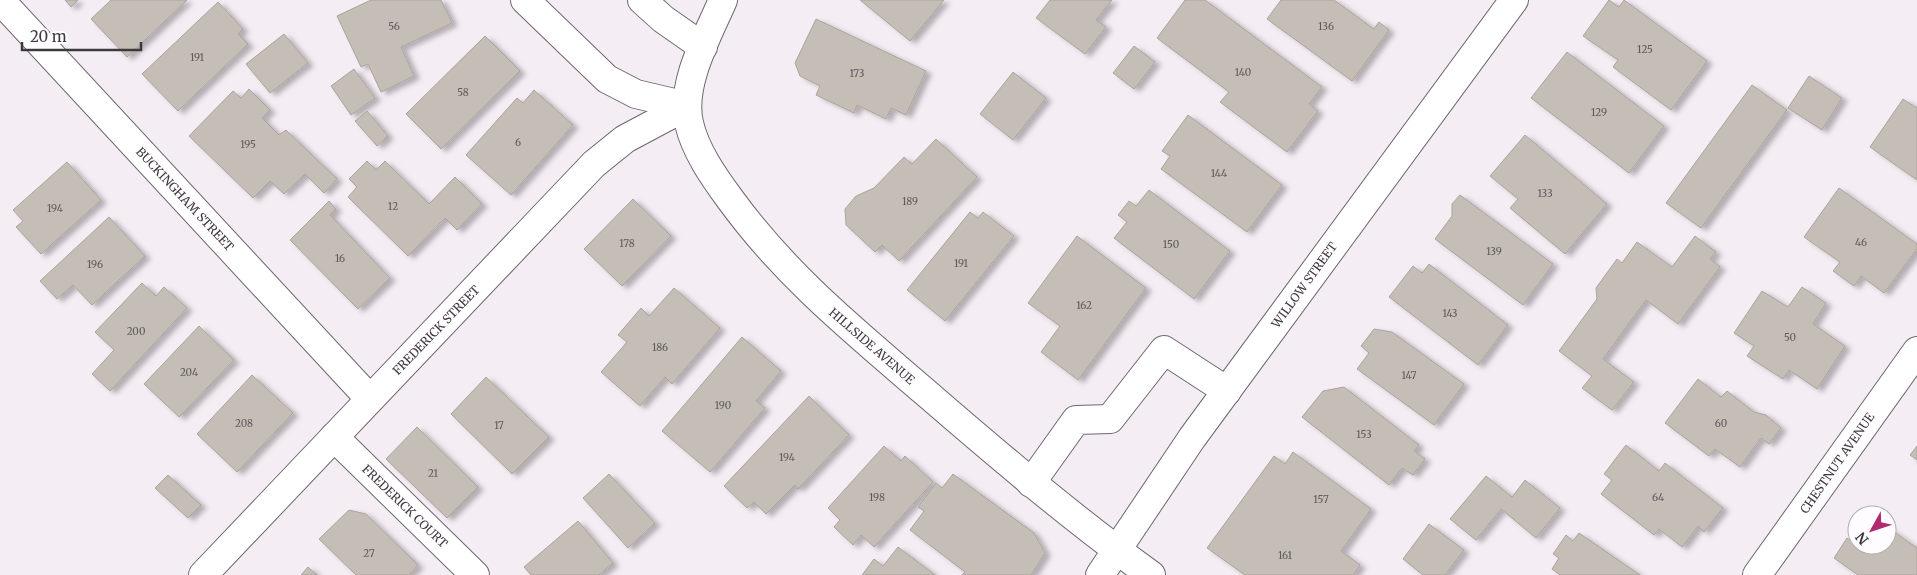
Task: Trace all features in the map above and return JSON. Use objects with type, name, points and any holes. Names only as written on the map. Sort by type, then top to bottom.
[{"type":"street","name":"BUCKINGHAM STREET","points":[[0,0],[370,399]]},
{"type":"street","points":[[525,0],[607,79],[636,94],[687,106]]},
{"type":"street","points":[[642,0],[663,19],[703,48]]},
{"type":"street","name":"HILLSIDE AVENUE","points":[[723,0],[688,91],[688,122],[692,136],[710,168],[741,214],[782,263],[828,309],[1031,483],[1151,575]]},
{"type":"street","name":"WILLOW STREET","points":[[1100,575],[1227,391],[1514,0]]},
{"type":"street","name":"FREDERICK STREET","points":[[203,575],[594,164],[625,139],[687,106]]},
{"type":"street","points":[[1031,483],[1076,420],[1110,419],[1164,350],[1227,391]]},
{"type":"street","name":"CHESTNUT AVENUE","points":[[1757,575],[1917,351]]},
{"type":"street","name":"FREDERICK COURT","points":[[334,437],[475,575]]},
{"type":"building","points":[[65,0],[78,0],[71,7]]},
{"type":"building","points":[[111,0],[187,0],[127,57],[91,19]]},
{"type":"building","points":[[371,0],[441,0],[452,23],[401,47],[414,76],[381,92],[368,64],[361,67],[337,16]]},
{"type":"building","points":[[860,0],[944,0],[910,41]]},
{"type":"building","points":[[1050,0],[1112,0],[1096,20],[1106,27],[1085,54],[1036,18]]},
{"type":"building","points":[[1185,0],[1205,0],[1322,87],[1309,104],[1318,111],[1287,152],[1220,102],[1229,92],[1157,38]]},
{"type":"building","points":[[1281,0],[1334,0],[1374,29],[1379,22],[1389,30],[1352,81],[1267,19]]},
{"type":"building","points":[[1609,0],[1619,7],[1624,0],[1707,61],[1671,110],[1613,67],[1618,60],[1583,36]]},
{"type":"building","points":[[218,2],[243,29],[238,34],[248,44],[178,111],[142,74]]},
{"type":"building","points":[[816,19],[926,71],[906,115],[891,108],[886,119],[857,105],[854,113],[816,95],[820,86],[800,76],[795,63]]},
{"type":"building","points":[[284,34],[308,63],[270,93],[246,64]]},
{"type":"building","points":[[485,36],[520,71],[441,149],[406,114]]},
{"type":"building","points":[[1134,46],[1155,62],[1134,89],[1113,73]]},
{"type":"building","points":[[1567,52],[1664,126],[1629,173],[1531,98]]},
{"type":"building","points":[[354,69],[375,98],[351,115],[331,86]]},
{"type":"building","points":[[1013,72],[1046,98],[1013,140],[980,114]]},
{"type":"building","points":[[1809,76],[1842,98],[1822,130],[1788,108]]},
{"type":"building","points":[[1752,85],[1787,110],[1701,228],[1666,203]]},
{"type":"building","points":[[249,89],[270,110],[262,118],[279,135],[286,130],[337,179],[324,193],[305,174],[284,194],[270,181],[253,198],[189,136],[233,91],[241,98]]},
{"type":"building","points":[[534,90],[573,125],[511,195],[466,155],[517,98],[523,103]]},
{"type":"building","points":[[1903,99],[1917,108],[1917,180],[1870,147]]},
{"type":"building","points":[[367,111],[388,136],[377,146],[355,121]]},
{"type":"building","points":[[1188,115],[1282,185],[1247,232],[1161,169],[1170,156],[1162,151]]},
{"type":"building","points":[[1525,135],[1607,204],[1565,254],[1510,208],[1518,199],[1490,176]]},
{"type":"building","points":[[936,139],[977,177],[899,261],[882,245],[875,252],[846,225],[845,209],[856,196],[874,188],[904,157],[912,164]]},
{"type":"building","points":[[367,161],[376,170],[385,161],[429,204],[455,177],[482,204],[457,230],[445,218],[408,256],[348,197],[357,187],[349,179]]},
{"type":"building","points":[[67,162],[101,200],[41,254],[16,227],[23,221],[13,210]]},
{"type":"building","points":[[1839,188],[1917,244],[1917,249],[1884,293],[1861,276],[1854,286],[1833,271],[1840,262],[1804,237]]},
{"type":"building","points":[[1149,190],[1230,251],[1194,299],[1114,238],[1127,222],[1118,215],[1129,201],[1136,206]]},
{"type":"building","points":[[1460,195],[1553,264],[1523,305],[1435,239],[1452,216],[1452,204]]},
{"type":"building","points":[[633,199],[671,236],[622,286],[584,249]]},
{"type":"building","points":[[329,201],[336,209],[330,215],[390,278],[358,309],[290,240]]},
{"type":"building","points":[[970,212],[978,218],[983,212],[1014,236],[945,321],[907,290]]},
{"type":"building","points":[[109,217],[145,256],[92,305],[73,285],[57,299],[40,281]]},
{"type":"building","points":[[1077,236],[1146,288],[1078,380],[1041,352],[1060,326],[1028,303]]},
{"type":"building","points":[[1695,236],[1716,252],[1710,259],[1720,267],[1678,324],[1646,300],[1603,359],[1634,382],[1612,410],[1582,388],[1592,376],[1559,351],[1597,299],[1596,288],[1617,259],[1622,263],[1637,242],[1672,267]]},
{"type":"building","points":[[1429,264],[1508,325],[1478,365],[1389,297],[1413,266],[1422,273]]},
{"type":"building","points":[[142,283],[156,296],[164,287],[187,308],[110,391],[92,374],[114,350],[95,332]]},
{"type":"building","points":[[1802,287],[1826,303],[1813,324],[1845,346],[1817,389],[1789,370],[1783,379],[1747,356],[1754,346],[1734,333],[1762,291],[1788,307]]},
{"type":"building","points":[[674,288],[720,328],[672,384],[665,377],[640,406],[601,372],[627,342],[618,335],[641,308],[649,316]]},
{"type":"building","points":[[199,326],[234,360],[179,417],[144,384]]},
{"type":"building","points":[[1374,329],[1392,332],[1464,384],[1434,425],[1357,369],[1369,353],[1361,346]]},
{"type":"building","points":[[742,337],[781,371],[756,401],[765,408],[710,472],[662,431]]},
{"type":"building","points":[[252,375],[293,413],[237,472],[197,434]]},
{"type":"building","points":[[486,377],[549,437],[512,474],[451,414]]},
{"type":"building","points":[[1698,379],[1721,397],[1727,391],[1754,412],[1766,415],[1781,428],[1769,444],[1761,438],[1740,467],[1715,449],[1709,456],[1665,423]]},
{"type":"building","points":[[1344,387],[1419,445],[1414,451],[1425,459],[1413,475],[1402,468],[1389,485],[1302,417],[1323,391]]},
{"type":"building","points":[[809,396],[849,435],[798,489],[795,485],[766,514],[754,502],[747,508],[724,486]]},
{"type":"building","points":[[417,427],[478,487],[447,518],[386,459]]},
{"type":"building","points":[[1626,445],[1659,471],[1665,463],[1723,508],[1704,532],[1698,526],[1682,547],[1659,529],[1654,535],[1601,494],[1612,480],[1604,474]]},
{"type":"building","points":[[884,446],[901,461],[905,456],[933,482],[874,547],[861,535],[853,545],[834,527],[840,520],[828,508]]},
{"type":"building","points":[[1917,446],[1917,460],[1910,455]]},
{"type":"building","points":[[1293,452],[1371,509],[1341,551],[1360,565],[1353,575],[1245,575],[1207,548],[1274,456],[1285,464]]},
{"type":"building","points":[[609,474],[655,523],[628,548],[583,498]]},
{"type":"building","points":[[953,474],[1034,533],[1045,553],[1031,575],[962,575],[965,572],[910,530],[924,511],[918,507],[936,483],[942,488]]},
{"type":"building","points":[[168,475],[201,505],[188,518],[155,488]]},
{"type":"building","points":[[1486,476],[1512,497],[1525,480],[1560,508],[1536,538],[1501,509],[1476,540],[1450,519]]},
{"type":"building","points":[[349,510],[366,514],[418,565],[409,575],[356,575],[319,539]]},
{"type":"building","points":[[578,521],[613,563],[599,575],[531,575],[524,567]]},
{"type":"building","points":[[1429,524],[1464,550],[1445,575],[1423,575],[1403,559]]},
{"type":"building","points":[[1579,533],[1640,575],[1560,575],[1552,569],[1559,558],[1553,554],[1566,535],[1573,541]]},
{"type":"building","points":[[1897,534],[1917,548],[1917,575],[1858,575],[1834,558],[1847,538],[1847,555],[1897,555]]},
{"type":"building","points":[[898,547],[935,575],[862,575],[874,559],[883,566]]},
{"type":"building","points":[[308,567],[317,575],[301,575]]}]
